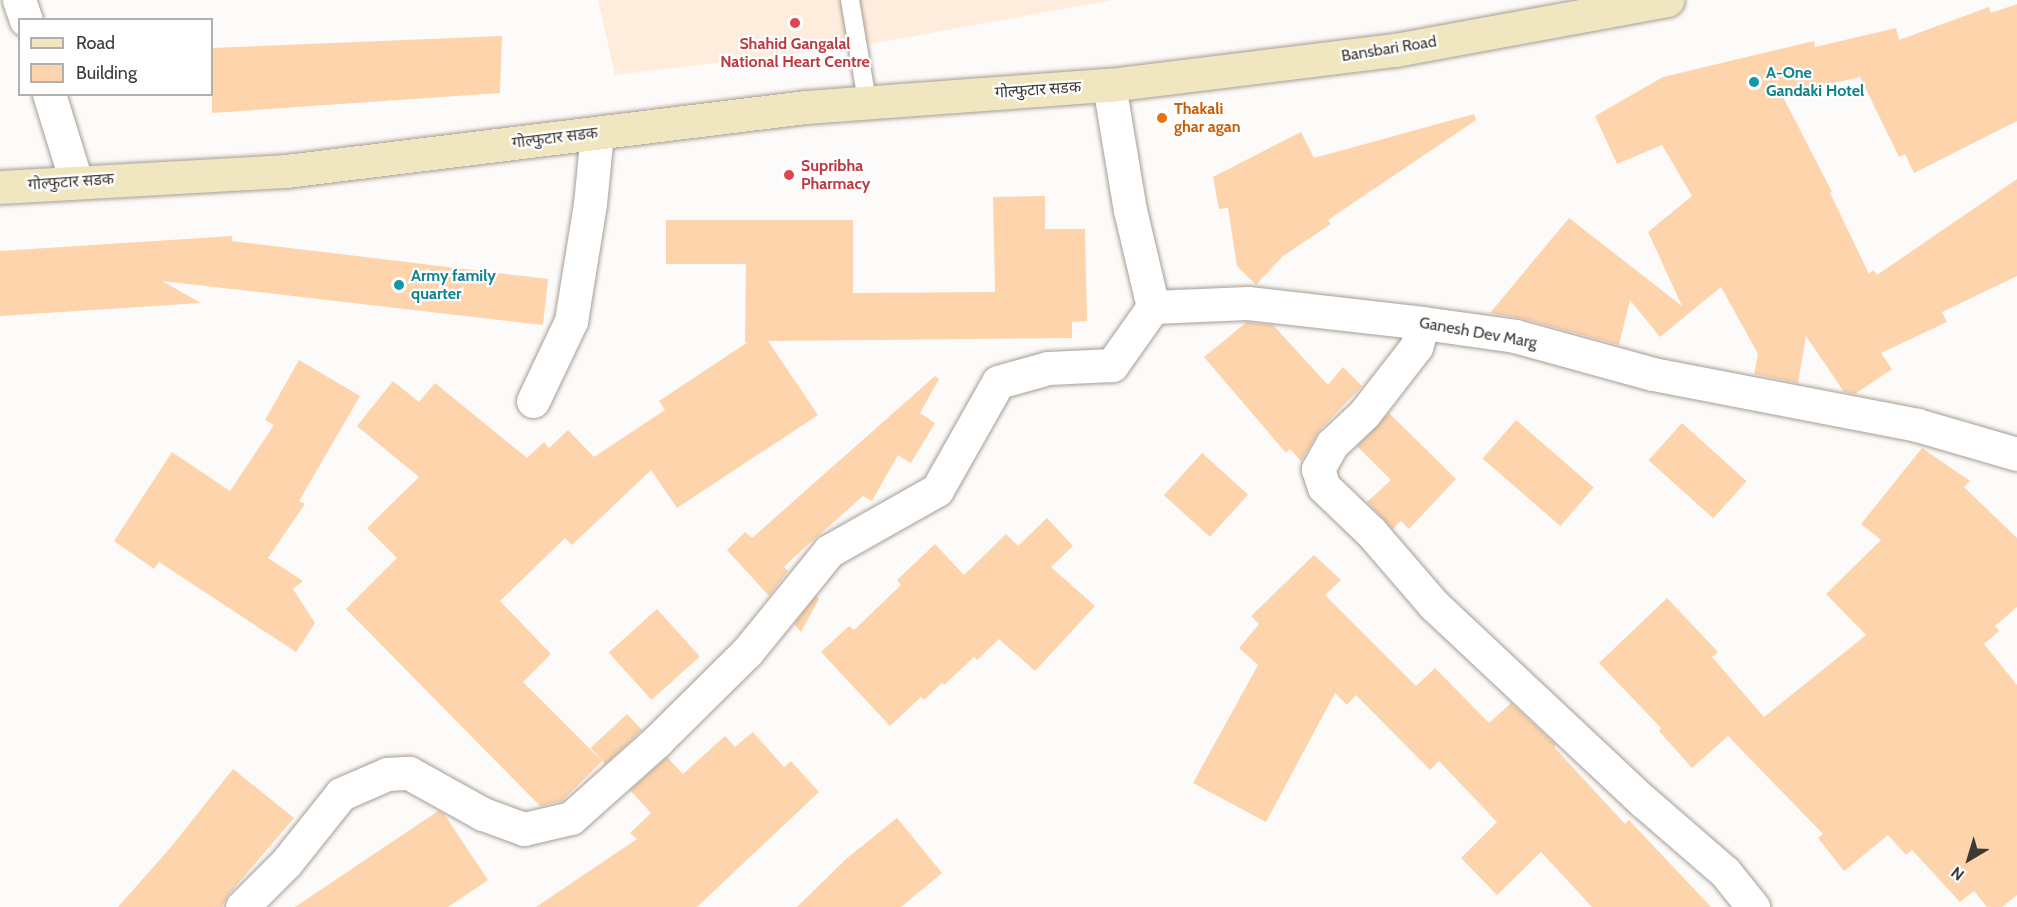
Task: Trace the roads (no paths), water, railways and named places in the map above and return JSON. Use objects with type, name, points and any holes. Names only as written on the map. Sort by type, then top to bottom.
[{"type":"main road","name":"Bansbari Road","points":[[1109,85],[1395,50],[1667,0]]},
{"type":"main road","name":"गोल्फुटार सडक","points":[[0,187],[286,171],[867,101],[1109,85]]},
{"type":"street","points":[[20,0],[25,18]]},
{"type":"street","points":[[242,907],[286,863],[341,794],[387,774],[409,773],[483,814],[524,829],[571,818],[657,741],[747,652],[829,551],[937,490],[998,382],[1048,368],[1112,365],[1153,307],[1130,210],[1109,85]]},
{"type":"street","points":[[50,96],[76,181]]},
{"type":"street","points":[[533,401],[571,321],[590,204],[597,133]]},
{"type":"street","name":"Ganesh Dev Marg","points":[[1153,307],[1248,303],[1515,336],[1653,374],[1917,425],[2017,454]]},
{"type":"street","points":[[1423,323],[1416,347],[1364,414],[1332,444],[1318,469],[1324,487],[1371,532],[1434,605],[1642,801],[1725,872],[1753,907]]},
{"type":"lane","points":[[850,0],[867,101]]},
{"type":"place","name":"Shahid Gangalal National Heart Centre","points":[[795,23]]},
{"type":"place","name":"A-One Gandaki Hotel","points":[[1754,82]]},
{"type":"place","name":"Thakali ghar agan","points":[[1162,118]]},
{"type":"place","name":"Supribha Pharmacy","points":[[789,175]]},
{"type":"place","name":"Army family quarter","points":[[399,285]]}]
